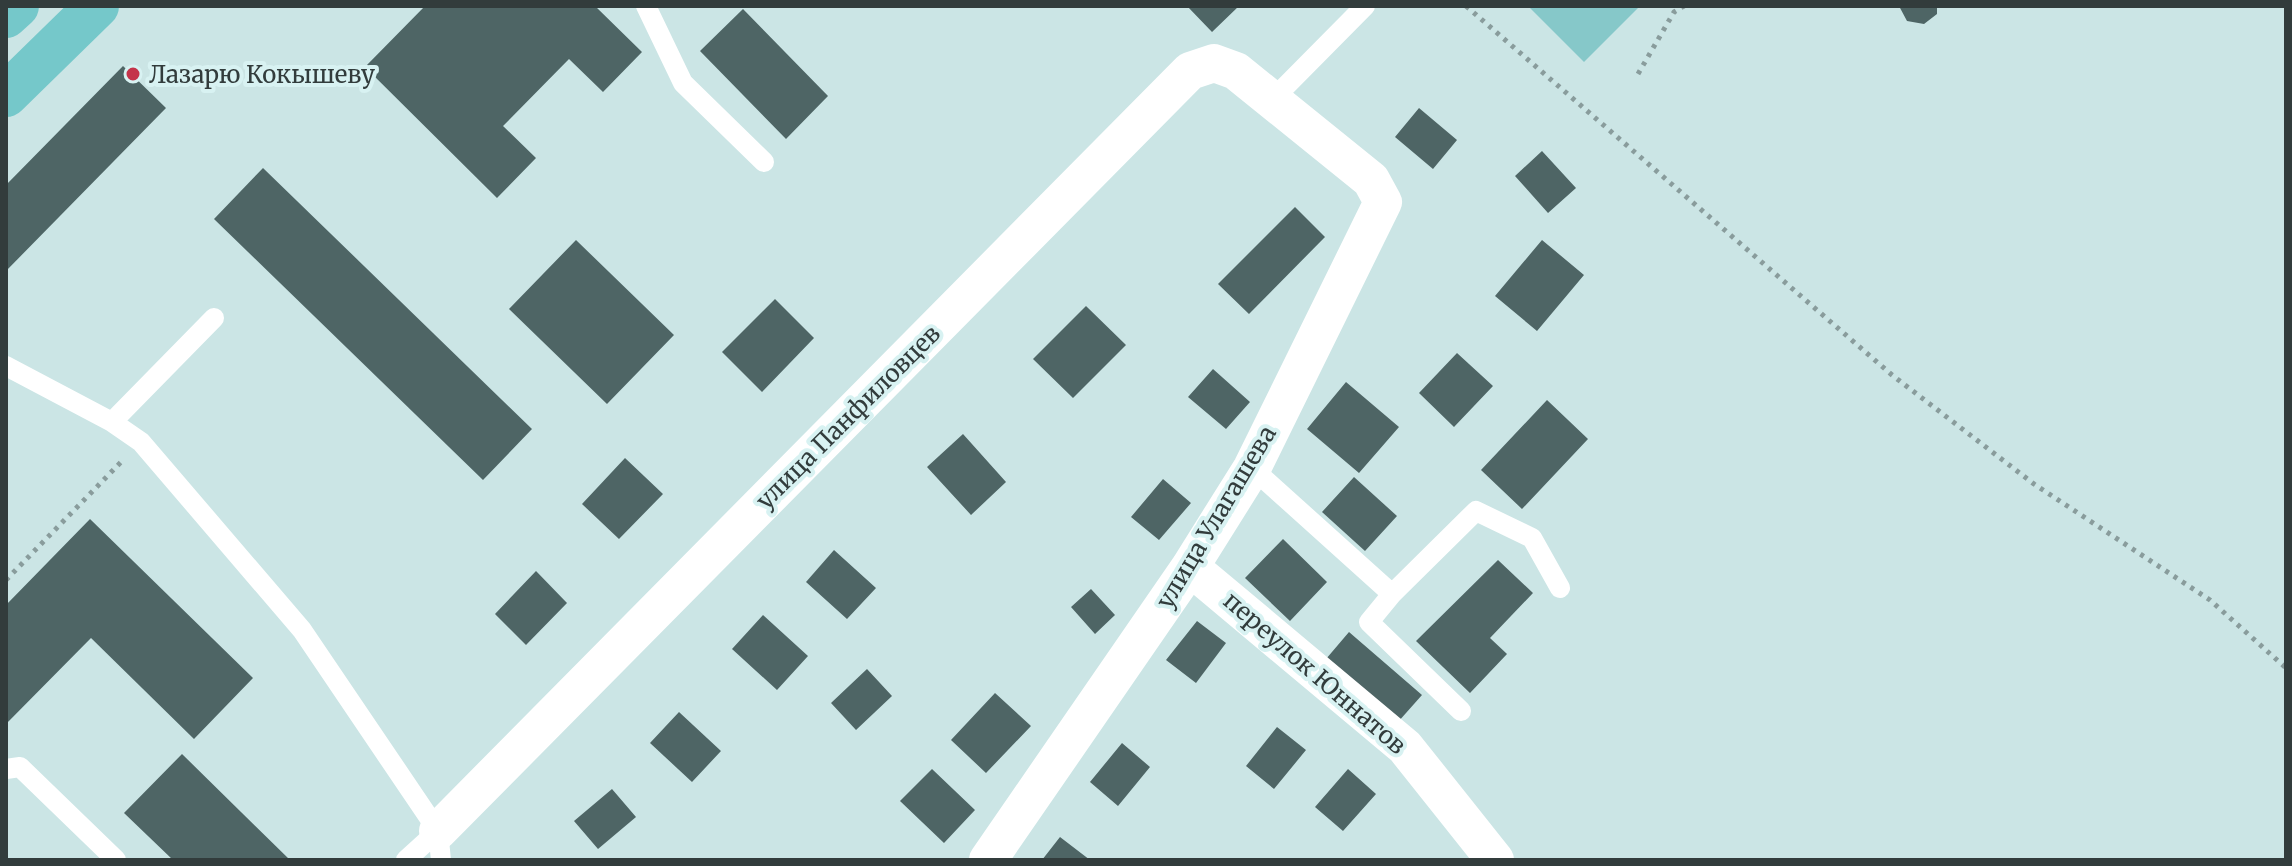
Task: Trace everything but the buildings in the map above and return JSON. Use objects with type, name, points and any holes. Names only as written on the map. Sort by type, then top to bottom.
[{"type":"main road","points":[[6,16],[17,6]]},
{"type":"main road","points":[[6,95],[97,6]]},
{"type":"street","name":"улица Панфиловцев","points":[[439,845],[1190,71],[1214,63],[1236,71],[1272,100]]},
{"type":"street","name":"улица Улагашева","points":[[988,860],[1190,567],[1252,468],[1383,202],[1371,180],[1272,100]]},
{"type":"street","name":"переулок Юннатов","points":[[1190,567],[1405,747],[1495,860]]},
{"type":"lane","points":[[646,6],[683,83],[764,162]]},
{"type":"lane","points":[[1272,100],[1365,6]]},
{"type":"lane","points":[[112,422],[214,318]]},
{"type":"lane","points":[[6,366],[112,422],[141,442],[302,630],[439,845],[406,860]]},
{"type":"lane","points":[[1252,468],[1392,594]]},
{"type":"lane","points":[[1461,711],[1369,622],[1392,594],[1476,511],[1532,538],[1560,588]]},
{"type":"lane","points":[[6,769],[20,767],[116,860]]},
{"type":"path","points":[[1466,6],[1892,375],[2034,484],[2210,600],[2286,668]]},
{"type":"path","points":[[1638,74],[1674,12],[1684,6]]},
{"type":"path","points":[[6,580],[141,442]]},
{"type":"shaded area","points":[[1528,6],[1640,6],[1584,62]]},
{"type":"place","name":"Лазарю Кокышеву","points":[[133,74]]}]
